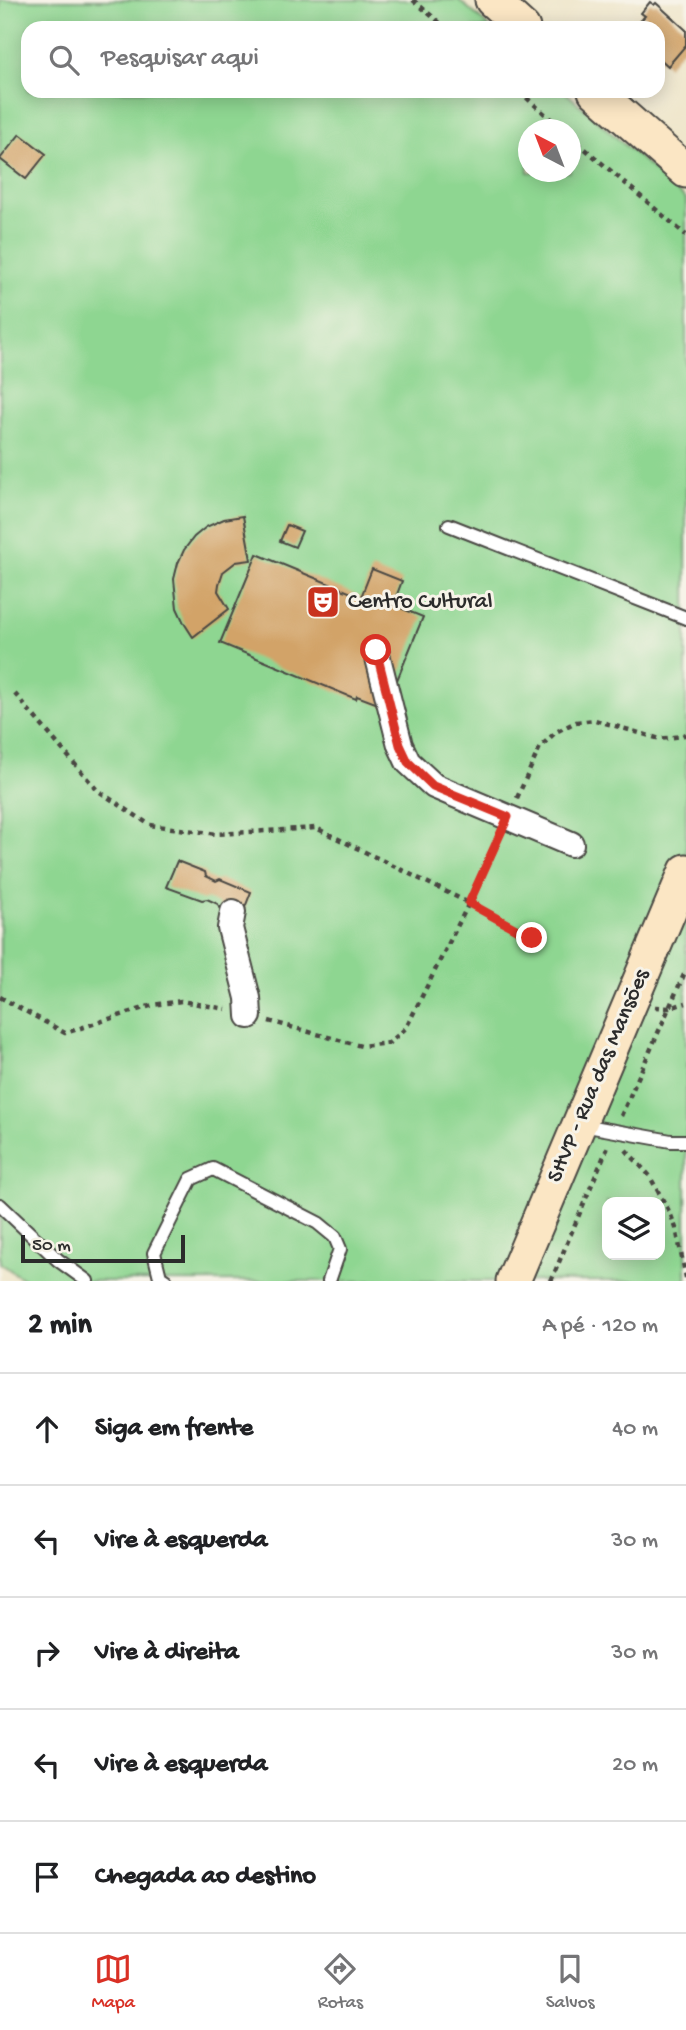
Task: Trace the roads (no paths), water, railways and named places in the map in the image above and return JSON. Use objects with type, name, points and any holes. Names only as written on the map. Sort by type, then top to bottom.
[{"type":"street","points":[[492,0],[515,21]]},
{"type":"street","points":[[603,98],[686,171]]},
{"type":"street","points":[[376,650],[400,745],[408,762],[433,786],[571,844]]},
{"type":"street","name":"SHVP - Rua das Mansões","points":[[513,1281],[686,871]]},
{"type":"street","points":[[233,912],[230,928],[250,1016]]},
{"type":"lane","points":[[449,524],[686,618]]},
{"type":"lane","points":[[578,1124],[671,1141],[686,1141]]},
{"type":"lane","points":[[166,1281],[160,1277],[154,1254],[191,1179],[213,1169],[317,1223],[335,1237],[340,1249],[329,1281]]},
{"type":"lane","points":[[0,1205],[58,1260],[87,1281]]},
{"type":"place","name":"Centro Cultural","points":[[323,602]]}]
